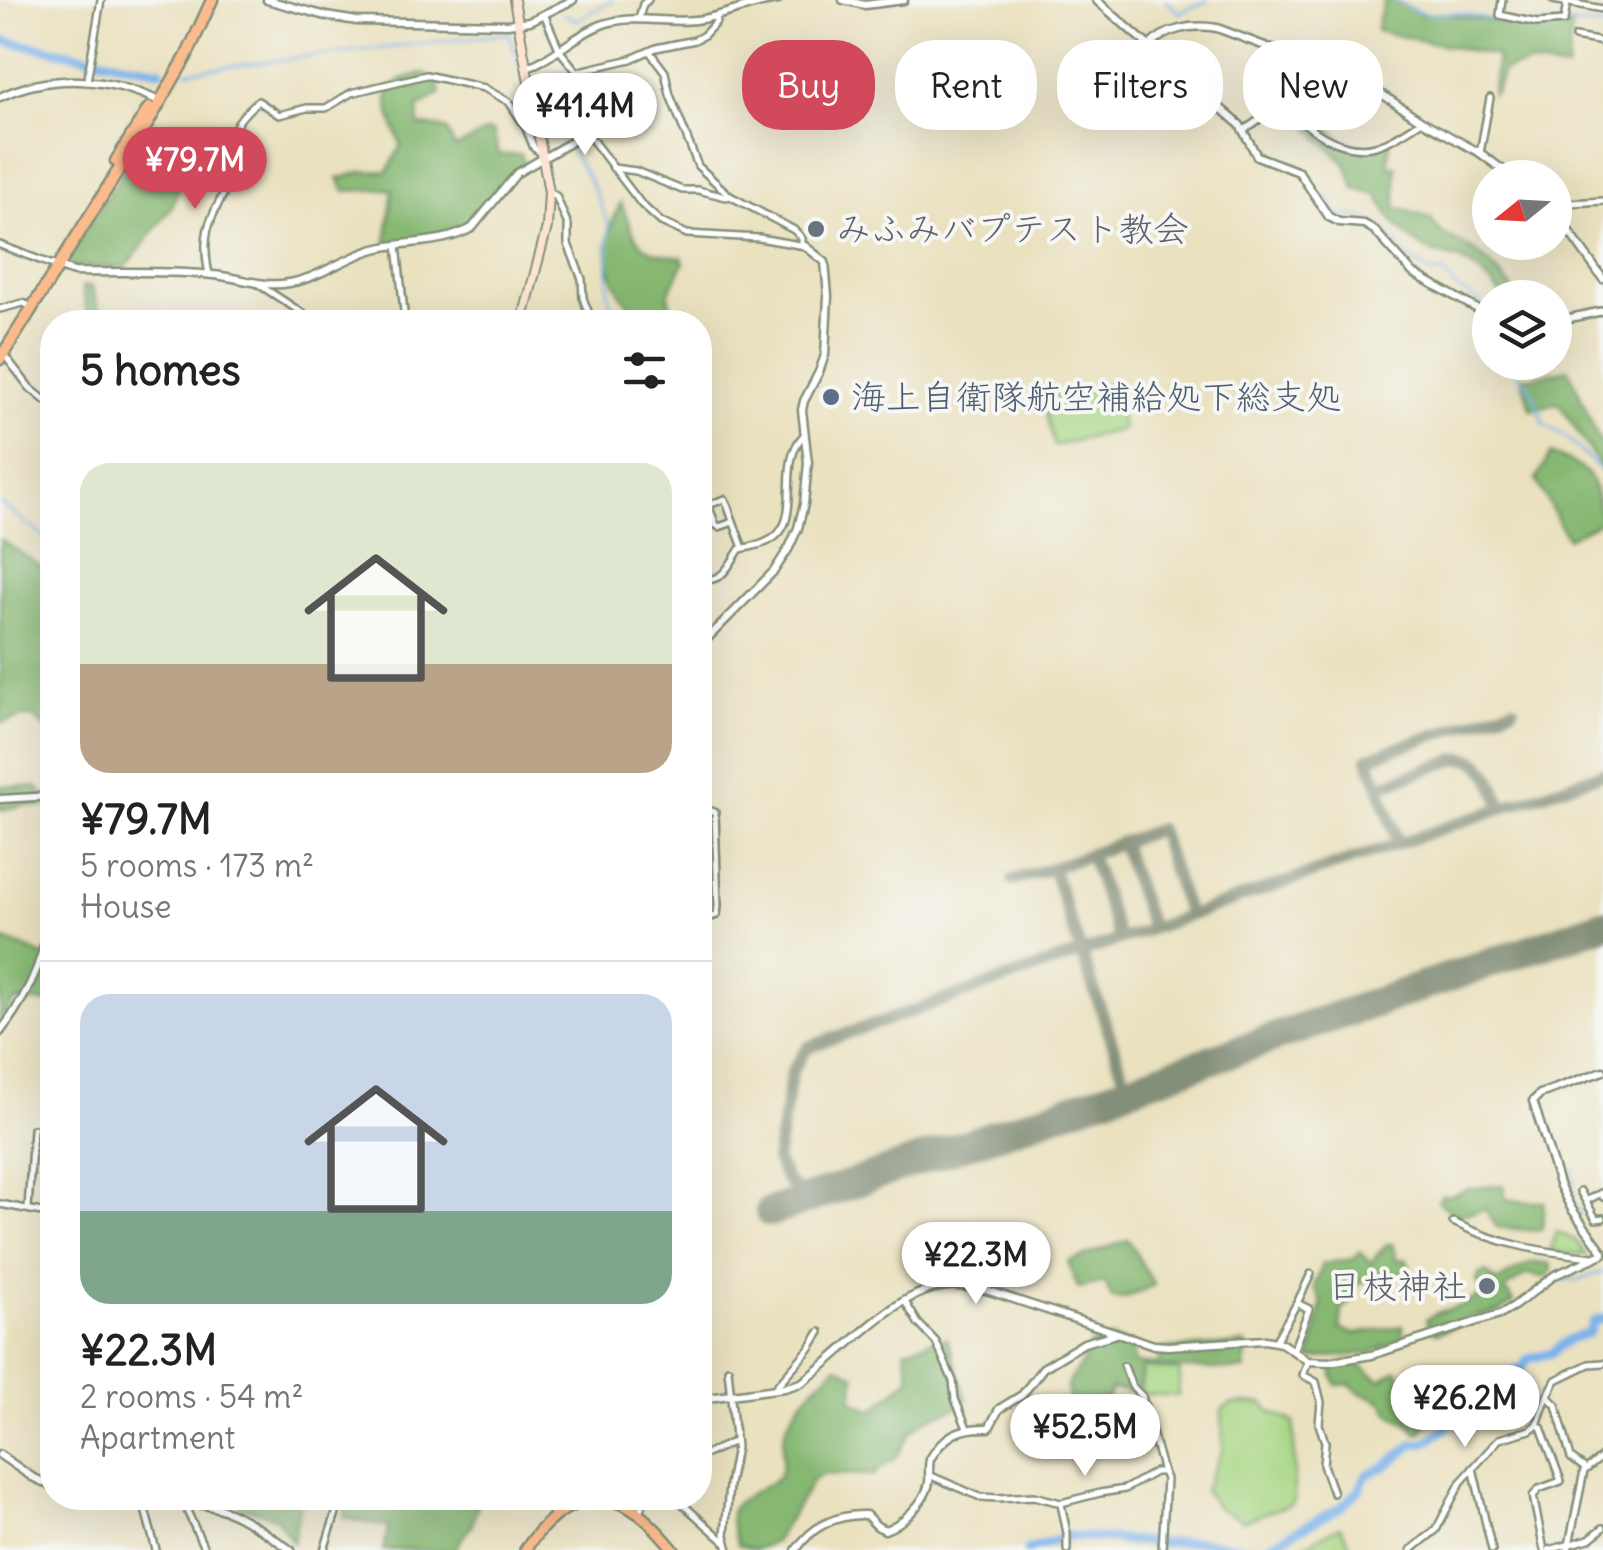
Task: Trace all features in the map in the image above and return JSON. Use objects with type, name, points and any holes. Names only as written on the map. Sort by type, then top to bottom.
[{"type":"highway","points":[[1,353],[157,100],[209,0]]},
{"type":"highway","points":[[1,353],[55,266]]},
{"type":"main road","points":[[514,0],[549,192],[547,227],[525,310]]},
{"type":"main road","points":[[525,1550],[554,1515],[564,1510]]},
{"type":"main road","points":[[633,1510],[674,1550]]},
{"type":"street","points":[[87,81],[101,0]]},
{"type":"street","points":[[268,0],[357,21],[519,24],[545,16],[574,0]]},
{"type":"street","points":[[640,18],[648,0]]},
{"type":"street","points":[[527,67],[600,25],[640,18],[688,21],[778,0]]},
{"type":"street","points":[[843,0],[871,5],[904,0]]},
{"type":"street","points":[[1096,0],[1143,40]]},
{"type":"street","points":[[1502,0],[1500,15],[1537,23],[1564,21],[1567,2]]},
{"type":"street","points":[[1553,0],[1603,8]]},
{"type":"street","points":[[545,16],[560,51],[578,73]]},
{"type":"street","points":[[566,105],[566,93],[580,70],[688,43],[704,35],[716,22],[715,16]]},
{"type":"street","points":[[1156,40],[1193,26],[1217,28],[1368,85],[1490,160]]},
{"type":"street","points":[[1575,37],[1603,42]]},
{"type":"street","points":[[650,52],[665,72],[698,166],[730,196],[794,230],[802,238],[803,246]]},
{"type":"street","points":[[209,274],[204,239],[236,168],[230,145],[241,116],[258,101],[279,115],[326,108],[351,93],[426,74],[452,79],[484,88],[509,102],[542,156]]},
{"type":"street","points":[[544,78],[642,205],[660,222],[701,236],[760,238],[803,246],[825,262],[828,296],[824,361],[802,410],[808,463],[804,504],[794,539],[774,571],[712,634]]},
{"type":"street","points":[[0,97],[48,81],[87,81],[157,100]]},
{"type":"street","points":[[1480,153],[1490,98]]},
{"type":"street","points":[[1223,111],[1243,129]]},
{"type":"street","points":[[1310,130],[1340,143],[1372,147],[1422,121]]},
{"type":"street","points":[[1244,130],[1257,156],[1302,176],[1329,217],[1374,230],[1413,273],[1472,305]]},
{"type":"street","points":[[0,245],[74,272],[209,274],[258,284],[289,283],[310,278],[366,252],[436,242],[472,228],[517,173],[587,133]]},
{"type":"street","points":[[613,168],[636,171],[682,190],[730,196]]},
{"type":"street","points":[[549,192],[556,196],[568,225],[568,244],[582,279],[588,310]]},
{"type":"street","points":[[1572,203],[1603,201]]},
{"type":"street","points":[[1572,236],[1603,279]]},
{"type":"street","points":[[398,245],[405,310]]},
{"type":"street","points":[[258,284],[298,310]]},
{"type":"street","points":[[0,309],[28,304]]},
{"type":"street","points":[[1572,318],[1603,312]]},
{"type":"street","points":[[1,353],[40,396]]},
{"type":"street","points":[[712,580],[727,572],[740,549],[768,542],[786,522],[790,512],[788,479],[792,450],[804,435]]},
{"type":"street","points":[[712,504],[725,499],[743,548]]},
{"type":"street","points":[[712,516],[719,527],[733,522]]},
{"type":"street","points":[[0,799],[40,797]]},
{"type":"street","points":[[712,811],[718,906],[717,915],[712,917]]},
{"type":"street","points":[[0,1032],[23,1000],[40,961]]},
{"type":"street","points":[[1601,1254],[1559,1184],[1533,1101],[1540,1094],[1603,1072]]},
{"type":"street","points":[[28,1209],[32,1129]]},
{"type":"street","points":[[1580,1191],[1596,1219],[1603,1218]]},
{"type":"street","points":[[1586,1201],[1601,1193],[1603,1197]]},
{"type":"street","points":[[0,1204],[40,1212]]},
{"type":"street","points":[[1582,1225],[1594,1215]]},
{"type":"street","points":[[1453,1222],[1494,1240],[1545,1252],[1601,1254]]},
{"type":"street","points":[[712,1397],[796,1384],[904,1300],[934,1288],[964,1286],[997,1293],[1146,1343],[1168,1346],[1257,1340],[1276,1342],[1308,1361],[1329,1362],[1372,1355],[1492,1317],[1507,1311],[1555,1275],[1601,1254]]},
{"type":"street","points":[[1276,1342],[1310,1274]]},
{"type":"street","points":[[904,1300],[918,1324],[936,1342],[966,1428]]},
{"type":"street","points":[[1293,1351],[1309,1309],[1296,1304]]},
{"type":"street","points":[[774,1389],[820,1332]]},
{"type":"street","points":[[796,1550],[812,1532],[834,1518],[861,1514],[881,1529],[894,1527],[924,1496],[931,1456],[950,1436],[966,1428],[989,1428],[999,1409],[1022,1395],[1043,1368],[1084,1343],[1117,1334]]},
{"type":"street","points":[[1308,1361],[1303,1376],[1316,1382],[1320,1396],[1323,1465],[1334,1492]]},
{"type":"street","points":[[1411,1550],[1441,1524],[1461,1482],[1499,1439],[1537,1425],[1547,1396],[1559,1378],[1589,1364],[1603,1363]]},
{"type":"street","points":[[1124,1366],[1132,1386],[1142,1396],[1166,1479],[1162,1545]]},
{"type":"street","points":[[728,1369],[736,1447],[729,1485],[728,1547]]},
{"type":"street","points":[[1547,1396],[1556,1405],[1571,1458],[1586,1469]]},
{"type":"street","points":[[1537,1425],[1560,1482],[1539,1489],[1533,1496],[1546,1550],[1568,1548],[1603,1528]]},
{"type":"street","points":[[712,1452],[735,1441]]},
{"type":"street","points":[[0,1455],[40,1480]]},
{"type":"street","points":[[1568,1548],[1586,1469],[1603,1456]]},
{"type":"street","points":[[1472,1468],[1492,1550]]},
{"type":"street","points":[[928,1476],[980,1497],[1034,1496],[1061,1502],[1125,1490],[1155,1472],[1163,1472]]},
{"type":"street","points":[[1061,1502],[1067,1546]]},
{"type":"street","points":[[145,1510],[156,1550]]},
{"type":"street","points":[[188,1510],[205,1550]]},
{"type":"street","points":[[220,1510],[291,1550]]},
{"type":"street","points":[[324,1550],[337,1510]]},
{"type":"street","points":[[552,1510],[554,1515]]},
{"type":"street","points":[[640,1514],[641,1510]]},
{"type":"street","points":[[689,1510],[728,1547]]},
{"type":"street","points":[[1591,1538],[1594,1550]]},
{"type":"green space","points":[[1384,0],[1393,0],[1422,14],[1441,13],[1524,26],[1572,25],[1567,70],[1528,64],[1503,71],[1492,94],[1497,56],[1376,31]]},
{"type":"green space","points":[[424,73],[436,80],[441,93],[418,108],[419,126],[447,130],[455,148],[487,131],[493,132],[499,155],[521,154],[524,163],[463,228],[424,240],[386,243],[393,189],[345,191],[338,179],[361,172],[388,171],[401,145],[389,110],[389,89],[402,79]]},
{"type":"green space","points":[[1311,130],[1333,130],[1343,141],[1365,150],[1390,140],[1388,166],[1396,166],[1396,208],[1431,218],[1445,235],[1472,250],[1472,260],[1486,260],[1506,280],[1488,280],[1468,264],[1431,252],[1413,241],[1399,228],[1378,195],[1355,189],[1346,164]]},
{"type":"green space","points":[[145,136],[187,167],[171,208],[126,267],[64,264]]},
{"type":"green space","points":[[621,203],[641,243],[656,252],[682,257],[684,262],[668,294],[671,308],[676,310],[633,310],[620,293],[610,268],[612,224]]},
{"type":"green space","points":[[91,286],[99,310],[87,310],[82,287]]},
{"type":"green space","points":[[1572,376],[1603,445],[1603,472],[1559,403],[1531,409],[1522,380],[1572,380]]},
{"type":"green space","points":[[1112,383],[1123,429],[1054,446],[1042,400]]},
{"type":"green space","points":[[1550,454],[1584,470],[1593,485],[1602,521],[1567,538],[1536,480]]},
{"type":"green space","points":[[0,539],[40,566],[40,723],[34,717],[0,721]]},
{"type":"green space","points":[[0,786],[37,787],[40,791],[40,806],[0,810]]},
{"type":"green space","points":[[5,940],[40,954],[40,1002],[15,1001],[0,1020],[0,947]]},
{"type":"green space","points":[[1503,1185],[1506,1199],[1544,1202],[1542,1228],[1538,1231],[1497,1227],[1485,1209],[1455,1216],[1438,1201],[1442,1195]]},
{"type":"green space","points":[[1557,1232],[1577,1241],[1586,1255],[1550,1252]]},
{"type":"green space","points":[[1128,1240],[1154,1285],[1124,1299],[1112,1298],[1105,1282],[1078,1288],[1068,1262]]},
{"type":"green space","points":[[1392,1244],[1397,1260],[1406,1259],[1410,1267],[1407,1273],[1357,1283],[1351,1292],[1352,1300],[1342,1310],[1340,1329],[1355,1334],[1403,1326],[1403,1339],[1370,1353],[1310,1359],[1322,1303],[1314,1287],[1323,1264],[1353,1259],[1360,1252],[1371,1263],[1385,1245]]},
{"type":"green space","points":[[1530,1263],[1549,1263],[1552,1270],[1545,1277],[1526,1274],[1505,1289],[1513,1302],[1499,1312],[1471,1317],[1437,1333],[1429,1328],[1426,1319],[1484,1293],[1477,1281],[1479,1274],[1486,1272],[1496,1282]]},
{"type":"green space","points":[[947,1338],[967,1399],[963,1404],[918,1426],[891,1462],[875,1475],[824,1474],[813,1480],[775,1541],[755,1550],[738,1545],[731,1522],[733,1508],[780,1474],[786,1428],[811,1390],[837,1366],[855,1375],[852,1401],[873,1410],[910,1378],[905,1350]]},
{"type":"green space","points":[[1110,1338],[1132,1344],[1134,1364],[1159,1364],[1161,1349],[1246,1344],[1245,1370],[1142,1367],[1138,1388],[1133,1392],[1111,1389],[1097,1425],[1082,1423],[1069,1401],[1067,1385],[1091,1343]]},
{"type":"green space","points":[[1348,1362],[1381,1380],[1397,1370],[1408,1394],[1429,1421],[1420,1434],[1391,1414],[1380,1401],[1351,1384],[1337,1385],[1333,1366]]},
{"type":"green space","points":[[1142,1368],[1180,1371],[1178,1396],[1144,1394]]},
{"type":"green space","points":[[1264,1403],[1269,1411],[1294,1422],[1294,1501],[1244,1521],[1218,1508],[1204,1491],[1223,1449],[1222,1410],[1231,1404]]},
{"type":"green space","points":[[252,1510],[299,1510],[293,1543],[276,1517]]},
{"type":"green space","points":[[346,1510],[476,1510],[472,1524],[454,1550],[383,1550],[389,1527],[344,1518]]},
{"type":"green space","points":[[1340,1526],[1353,1550],[1295,1550]]},
{"type":"waterway","points":[[563,14],[577,20],[613,0]]},
{"type":"waterway","points":[[1166,0],[1179,13],[1208,0]]},
{"type":"waterway","points":[[1394,0],[1427,14],[1460,13],[1524,26],[1603,27]]},
{"type":"waterway","points":[[187,71],[512,33]]},
{"type":"waterway","points":[[509,34],[525,78]]},
{"type":"waterway","points":[[0,40],[160,70]]},
{"type":"waterway","points":[[534,80],[565,140]]},
{"type":"waterway","points":[[570,149],[591,183],[609,225],[608,291],[612,310]]},
{"type":"waterway","points":[[1325,193],[1339,215],[1376,225],[1408,257],[1431,273],[1444,273],[1457,289],[1472,297]]},
{"type":"waterway","points":[[1523,380],[1533,393],[1544,424],[1566,437],[1598,468]]},
{"type":"waterway","points":[[0,503],[40,534]]},
{"type":"waterway","points":[[712,563],[718,573]]},
{"type":"waterway","points":[[1574,1168],[1573,1200],[1581,1215]]},
{"type":"waterway","points":[[1556,1279],[1579,1280],[1603,1272]]},
{"type":"waterway","points":[[1510,1313],[1519,1306]]},
{"type":"waterway","points":[[1027,1550],[1069,1536],[1164,1543],[1198,1541],[1261,1550],[1341,1507],[1360,1489],[1365,1477],[1413,1444],[1425,1443],[1444,1430],[1487,1384],[1521,1369],[1528,1359],[1551,1353],[1569,1339],[1589,1333],[1593,1322],[1603,1318]]},
{"type":"taxiway","points":[[1379,786],[1368,758],[1513,708]]},
{"type":"taxiway","points":[[1398,843],[1379,786],[1456,759],[1467,758],[1483,766],[1502,808]]},
{"type":"taxiway","points":[[818,1196],[802,1193],[787,1182],[776,1160],[792,1071],[808,1047],[1603,773]]},
{"type":"taxiway","points":[[1128,1088],[1052,868],[1159,829],[1188,915]]},
{"type":"taxiway","points":[[1121,842],[1151,928]]},
{"type":"taxiway","points":[[1090,854],[1119,939]]},
{"type":"taxiway","points":[[1013,880],[1052,868]]},
{"type":"runway","points":[[770,1212],[1603,924]]},
{"type":"place","name":"みふみバプテスト教会","points":[[816,229]]},
{"type":"place","name":"海上自衛隊航空補給処下総支処","points":[[831,397]]},
{"type":"place","name":"日枝神社","points":[[1487,1286]]}]
